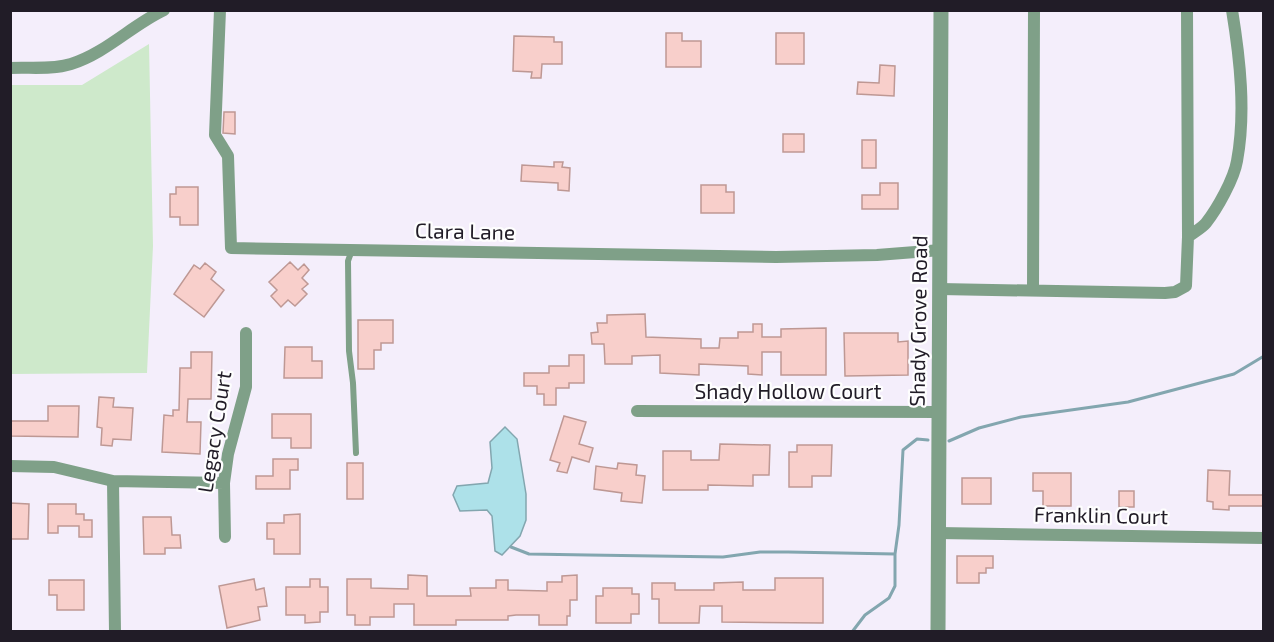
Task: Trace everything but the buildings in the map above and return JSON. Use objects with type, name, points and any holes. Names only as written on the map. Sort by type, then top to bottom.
[{"type":"street","points":[[10,68],[70,64],[96,54],[148,18],[164,10]]},
{"type":"street","name":"Clara Lane","points":[[220,10],[215,135],[228,156],[231,248],[776,257],[877,255],[941,250]]},
{"type":"street","name":"Shady Grove Road","points":[[938,632],[941,10]]},
{"type":"street","points":[[1033,290],[1034,10]]},
{"type":"street","points":[[940,289],[1175,292],[1186,286],[1188,237],[1187,10]]},
{"type":"street","points":[[1188,237],[1205,224],[1224,193],[1237,164],[1241,115],[1237,39],[1232,10]]},
{"type":"street","name":"Legacy Court","points":[[225,537],[224,483],[228,454],[246,387],[246,333]]},
{"type":"street","name":"Shady Hollow Court","points":[[638,411],[939,412]]},
{"type":"street","points":[[10,466],[54,467],[113,481],[224,483]]},
{"type":"street","points":[[113,481],[115,632]]},
{"type":"street","name":"Franklin Court","points":[[938,533],[1263,538]]},
{"type":"lane","points":[[352,250],[348,261],[349,351],[356,453]]},
{"type":"green space","points":[[149,44],[153,246],[147,373],[11,374],[11,85],[82,85]]},
{"type":"water","points":[[505,427],[517,439],[526,494],[526,520],[520,536],[502,555],[495,551],[492,516],[487,510],[460,511],[453,495],[457,486],[488,483],[492,468],[490,442]]},
{"type":"waterway","points":[[949,441],[979,428],[1021,417],[1128,402],[1234,374],[1264,356]]},
{"type":"waterway","points":[[511,547],[529,554],[723,557],[760,552],[895,554],[903,450],[917,439],[928,440]]},
{"type":"waterway","points":[[852,632],[865,615],[889,598],[895,586],[895,554]]}]
